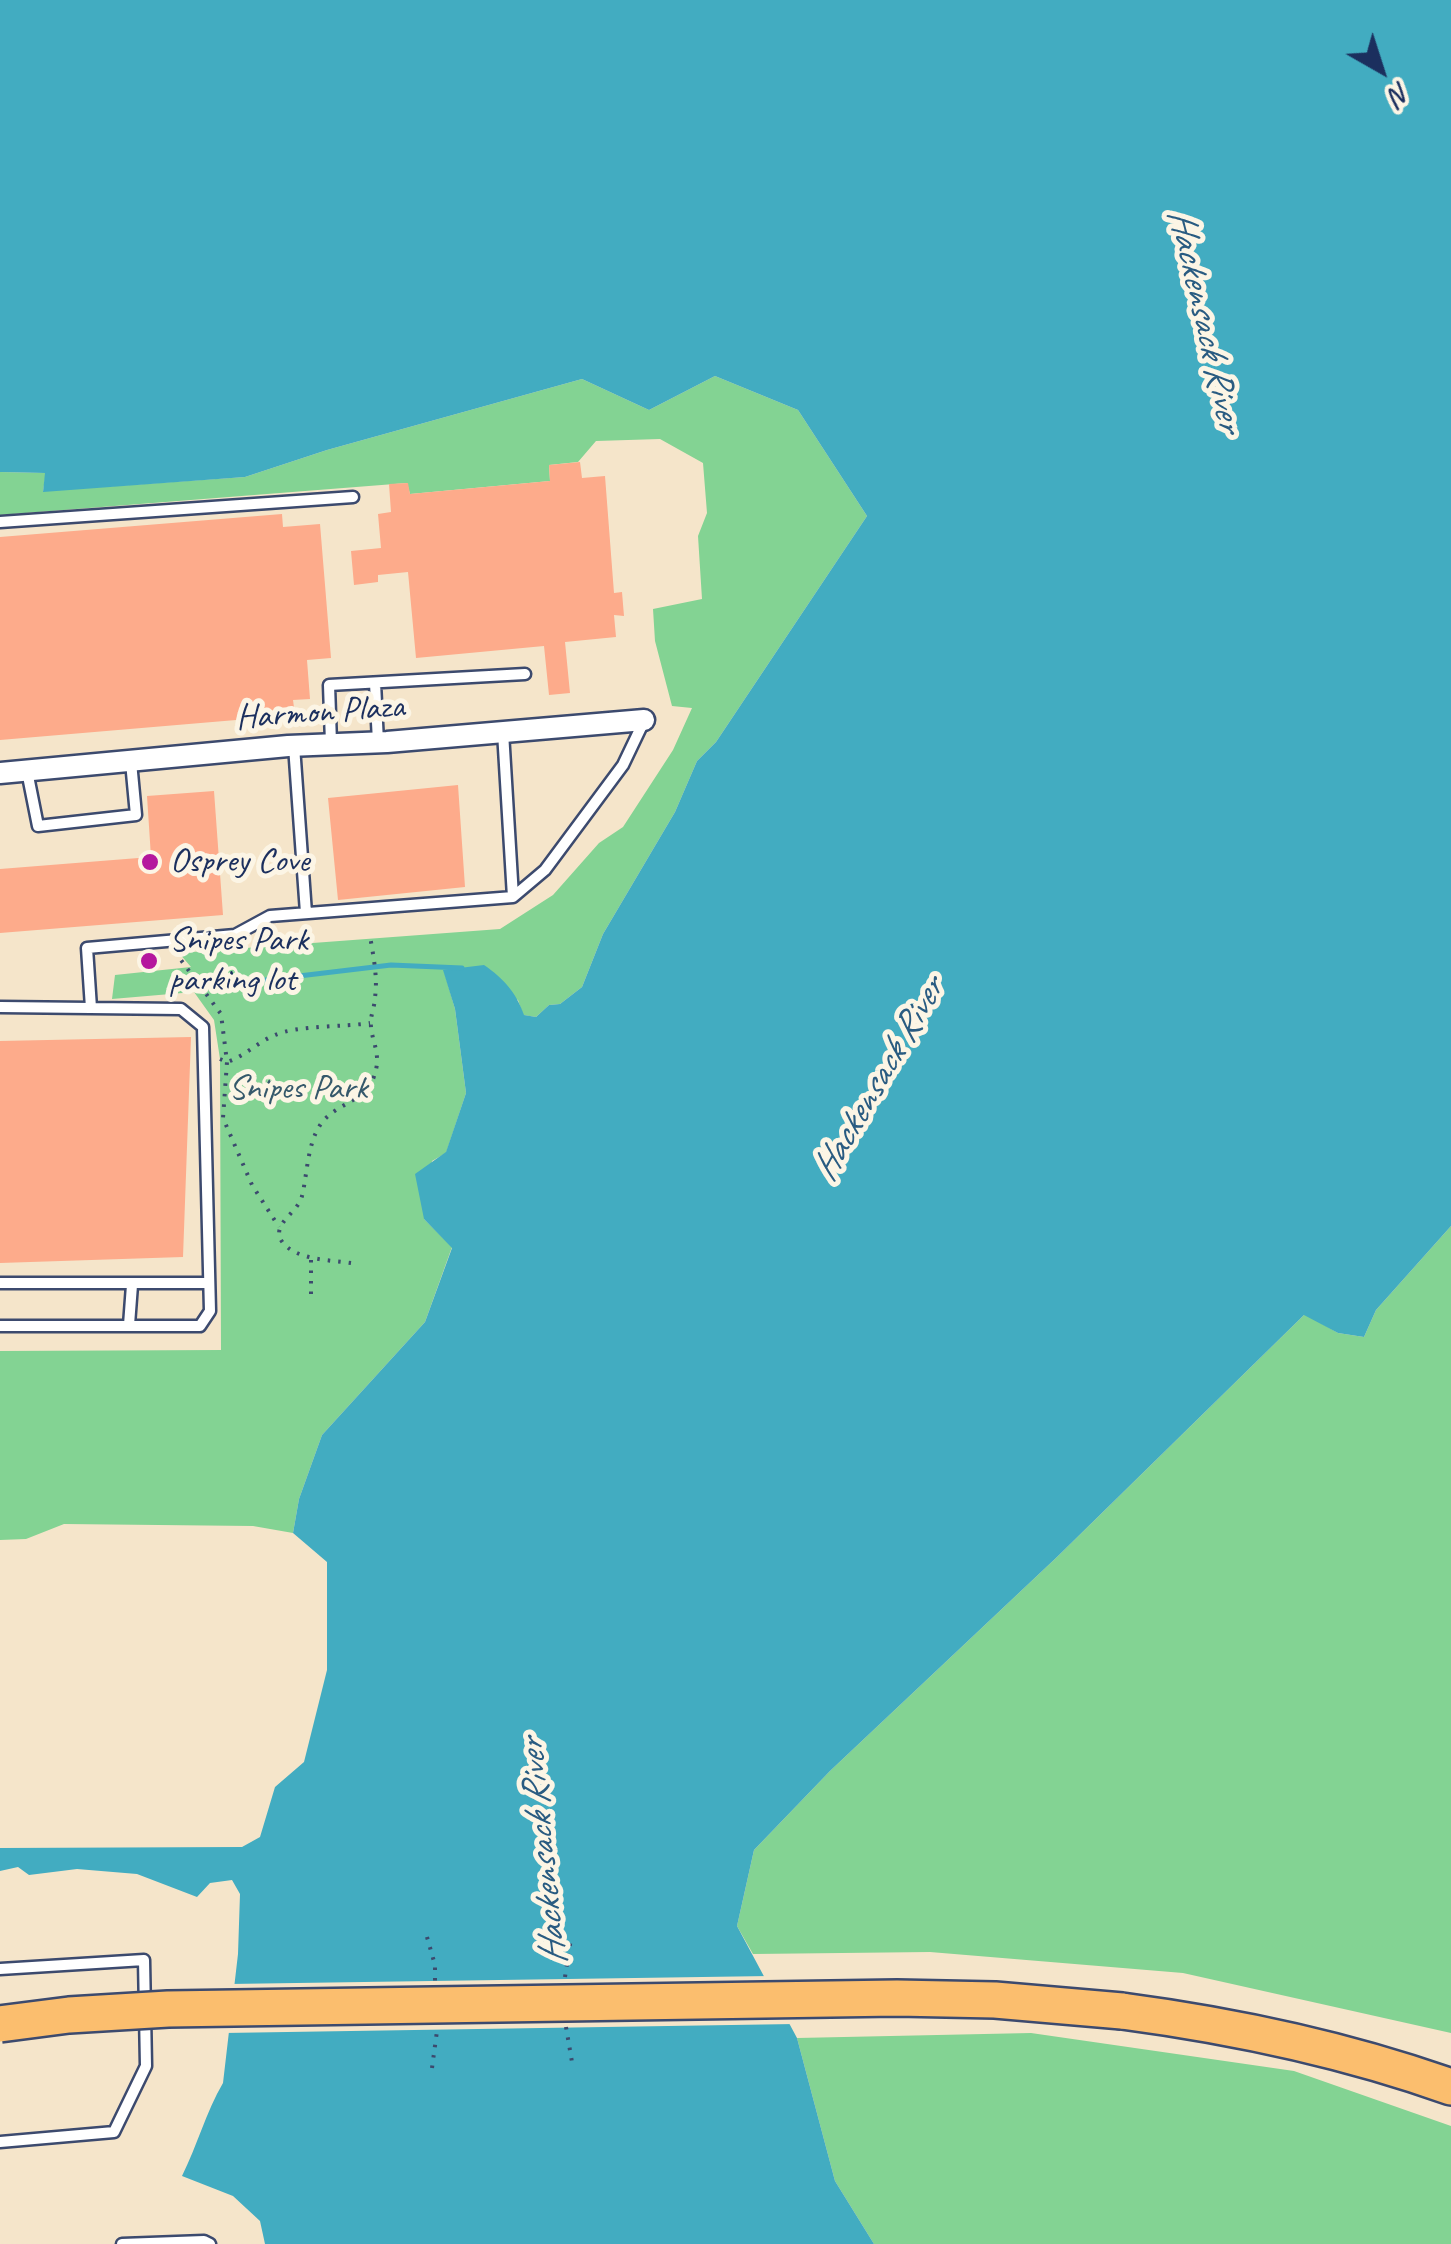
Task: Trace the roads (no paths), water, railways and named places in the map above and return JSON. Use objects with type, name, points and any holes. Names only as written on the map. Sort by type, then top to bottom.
[{"type":"highway","points":[[0,2024],[168,2009],[896,1998],[995,2000],[1122,2011],[1289,2038],[1386,2064],[1451,2087]]},
{"type":"street","name":"Harmon Plaza","points":[[0,773],[644,720]]},
{"type":"lane","points":[[0,522],[353,497]]},
{"type":"lane","points":[[331,744],[329,686],[526,674]]},
{"type":"lane","points":[[375,682],[378,743]]},
{"type":"lane","points":[[92,1008],[87,948],[234,935],[270,916],[513,897],[546,870],[623,764],[644,720]]},
{"type":"lane","points":[[504,732],[513,897]]},
{"type":"lane","points":[[294,746],[306,913]]},
{"type":"lane","points":[[27,770],[38,826],[136,815],[131,761]]},
{"type":"lane","points":[[0,1007],[181,1010],[204,1027],[210,1312],[200,1326],[0,1326]]},
{"type":"lane","points":[[0,1283],[209,1283]]},
{"type":"lane","points":[[129,1325],[132,1285]]},
{"type":"lane","points":[[0,1970],[144,1960],[146,2066],[114,2132],[0,2142]]},
{"type":"lane","points":[[122,2244],[210,2244]]},
{"type":"water","name":"Hackensack River","points":[[0,0],[1451,0],[1451,1226],[1376,1310],[1364,1337],[1338,1333],[1304,1315],[1057,1557],[830,1771],[754,1850],[737,1926],[797,2038],[835,2181],[874,2244],[265,2244],[260,2221],[233,2196],[182,2176],[223,2083],[238,1954],[240,1894],[232,1880],[210,1883],[197,1897],[137,1874],[77,1869],[29,1875],[18,1867],[0,1871],[0,1848],[242,1847],[260,1837],[275,1787],[304,1762],[327,1670],[327,1562],[293,1533],[299,1499],[322,1435],[425,1322],[452,1248],[424,1219],[415,1174],[446,1152],[466,1093],[455,1009],[443,970],[484,965],[508,987],[524,1015],[536,1017],[582,987],[603,934],[675,812],[697,761],[716,742],[867,516],[798,410],[715,376],[649,410],[582,379],[327,450],[245,477],[43,492],[45,473],[0,472]]},
{"type":"waterway","points":[[188,982],[257,981],[391,965],[462,968]]},
{"type":"place","name":"Osprey Cove","points":[[150,862]]},
{"type":"place","name":"Snipes Park parking lot","points":[[149,961]]},
{"type":"park label","name":"Snipes Park","points":[[298,1089]]}]
